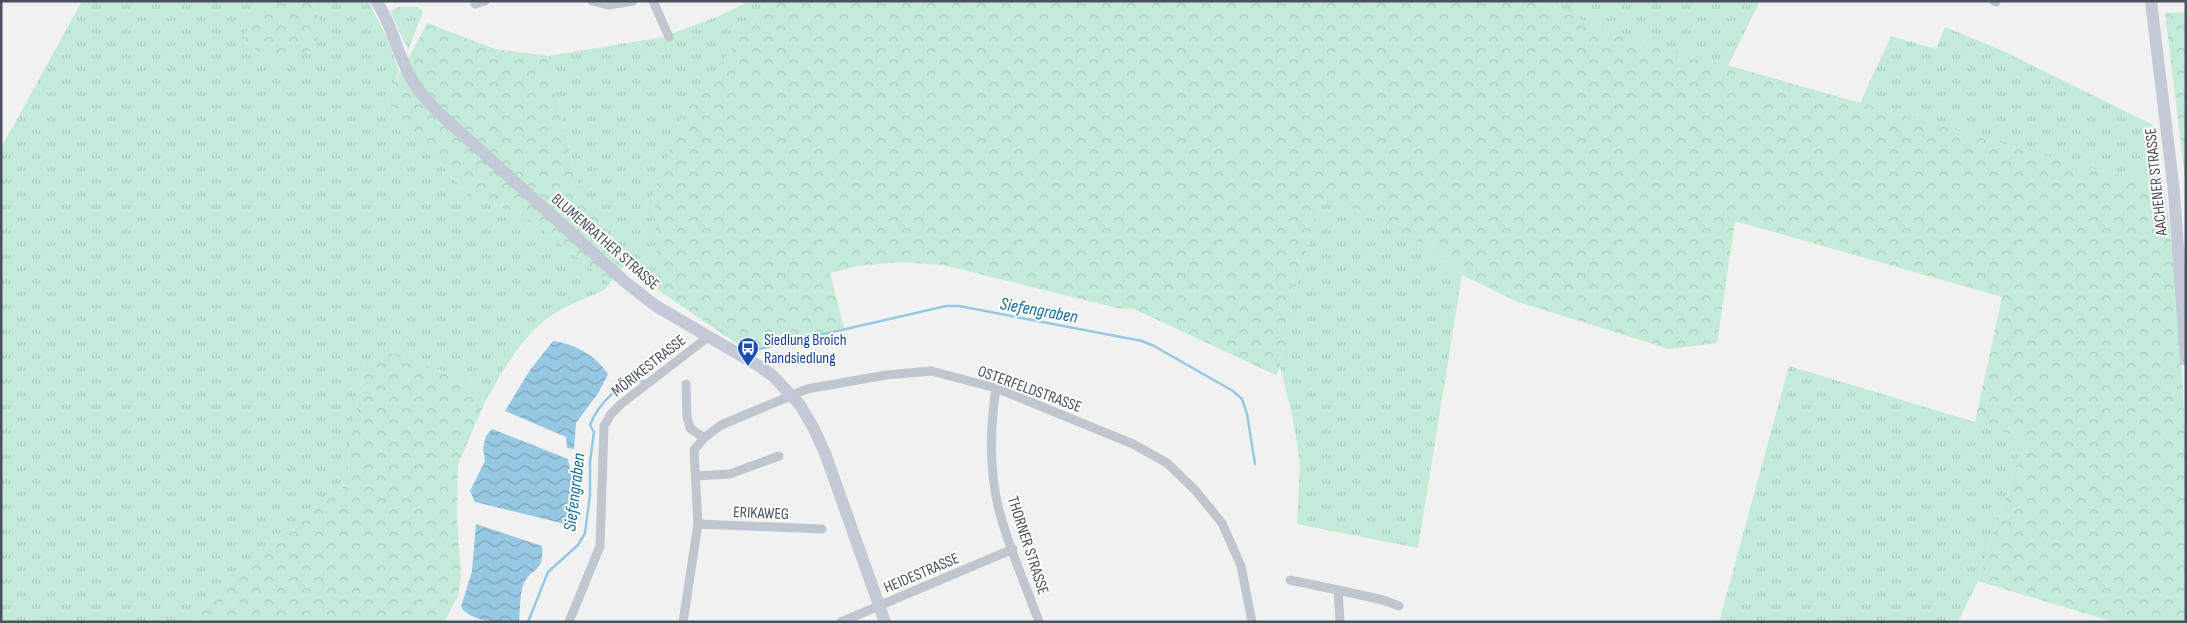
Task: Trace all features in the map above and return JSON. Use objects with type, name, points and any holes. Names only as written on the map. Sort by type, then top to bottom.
[{"type":"street","name":"BLUMENRATHER STRASSE","points":[[376,1],[388,23],[415,86],[437,111],[624,281],[656,306],[759,366],[792,395],[814,429],[825,453],[885,622]]},
{"type":"street","points":[[475,4],[485,1]]},
{"type":"street","points":[[592,1],[607,3],[633,1]]},
{"type":"street","points":[[653,1],[669,37]]},
{"type":"street","name":"AACHENER STRASSE","points":[[2151,1],[2174,192],[2186,360]]},
{"type":"street","name":"MÖRIKESTRASSE","points":[[569,622],[600,546],[604,426],[611,414],[621,404],[708,337]]},
{"type":"street","name":"OSTERFELDSTRASSE","points":[[704,438],[721,425],[807,389],[886,374],[931,370],[996,388],[1133,444],[1167,463],[1195,490],[1222,523],[1241,566],[1252,622]]},
{"type":"street","points":[[683,622],[698,524],[694,450],[704,438],[690,428],[687,417],[686,384]]},
{"type":"street","name":"THORNER STRASSE","points":[[996,388],[992,420],[995,483],[1000,513],[1038,622]]},
{"type":"street","points":[[696,476],[730,474],[779,456]]},
{"type":"street","name":"ERIKAWEG","points":[[698,524],[822,530]]},
{"type":"street","name":"HEIDESTRASSE","points":[[841,622],[1013,549]]},
{"type":"street","points":[[1290,580],[1383,600],[1399,606]]},
{"type":"street","points":[[1338,590],[1340,622]]},
{"type":"green space","points":[[82,1],[270,1],[241,39],[322,27],[311,1],[368,1],[387,38],[399,72],[386,100],[467,194],[529,219],[610,283],[604,290],[552,315],[530,334],[513,356],[484,404],[467,379],[364,363],[343,488],[279,536],[190,622],[1,622],[1,148]]},
{"type":"green space","points":[[270,1],[311,1],[322,27],[312,50],[275,62],[241,39]]},
{"type":"green space","points":[[749,1],[770,1],[730,51],[680,121],[654,191],[658,289],[627,263],[578,187],[548,56],[663,37],[719,16]]},
{"type":"green space","points":[[770,1],[1540,1],[1604,30],[2117,176],[2163,182],[2177,291],[2181,346],[2185,456],[2186,622],[2114,622],[1978,581],[2025,440],[1975,422],[2002,297],[1735,221],[1717,343],[1669,349],[1518,302],[1462,275],[1435,250],[1325,194],[1319,208],[1289,311],[1280,367],[1276,375],[1134,309],[1117,308],[943,265],[900,262],[857,266],[830,273],[844,328],[756,351],[739,345],[658,290],[654,191],[680,120],[730,51]]},
{"type":"green space","points":[[1540,1],[1760,1],[1728,66],[1604,30]]},
{"type":"green space","points":[[399,7],[418,7],[423,12],[408,50],[390,11]]},
{"type":"green space","points":[[2186,12],[2186,186],[2165,13]]},
{"type":"green space","points":[[427,23],[495,49],[548,56],[578,187],[627,263],[610,283],[529,219],[467,194],[386,100]]},
{"type":"green space","points":[[1945,27],[2001,50],[2153,125],[2163,182],[2117,176],[1860,103],[1891,36],[1936,49]]},
{"type":"green space","points":[[1325,194],[1435,250],[1462,275],[1418,548],[1297,524],[1300,462],[1292,414],[1280,367],[1289,311],[1319,208]]},
{"type":"green space","points":[[384,351],[467,379],[484,404],[458,465],[457,519],[461,575],[458,596],[444,622],[190,622],[279,536],[343,488],[364,363]]},
{"type":"green space","points":[[1789,366],[1975,422],[2025,440],[1978,581],[1958,622],[1719,622]]},
{"type":"water","points":[[553,341],[577,348],[591,356],[608,374],[599,392],[576,423],[574,449],[567,448],[566,437],[505,411],[530,370]]},
{"type":"water","points":[[492,429],[568,459],[576,500],[569,525],[475,502],[470,491],[485,461],[483,448],[486,436]]},
{"type":"water","points":[[476,524],[542,546],[540,565],[527,578],[523,586],[519,622],[479,619],[461,607],[472,571]]},
{"type":"waterway","name":"Siefengraben","points":[[754,350],[946,306],[959,306],[1142,341],[1233,391],[1242,399],[1247,414],[1255,464]]},
{"type":"waterway","name":"Siefengraben","points":[[528,622],[548,572],[578,545],[585,533],[590,495],[590,462],[594,432],[590,425],[599,409],[612,394],[628,384],[646,381]]},
{"type":"place","name":"Siedlung Broich Randsiedlung","points":[[748,367]]}]
